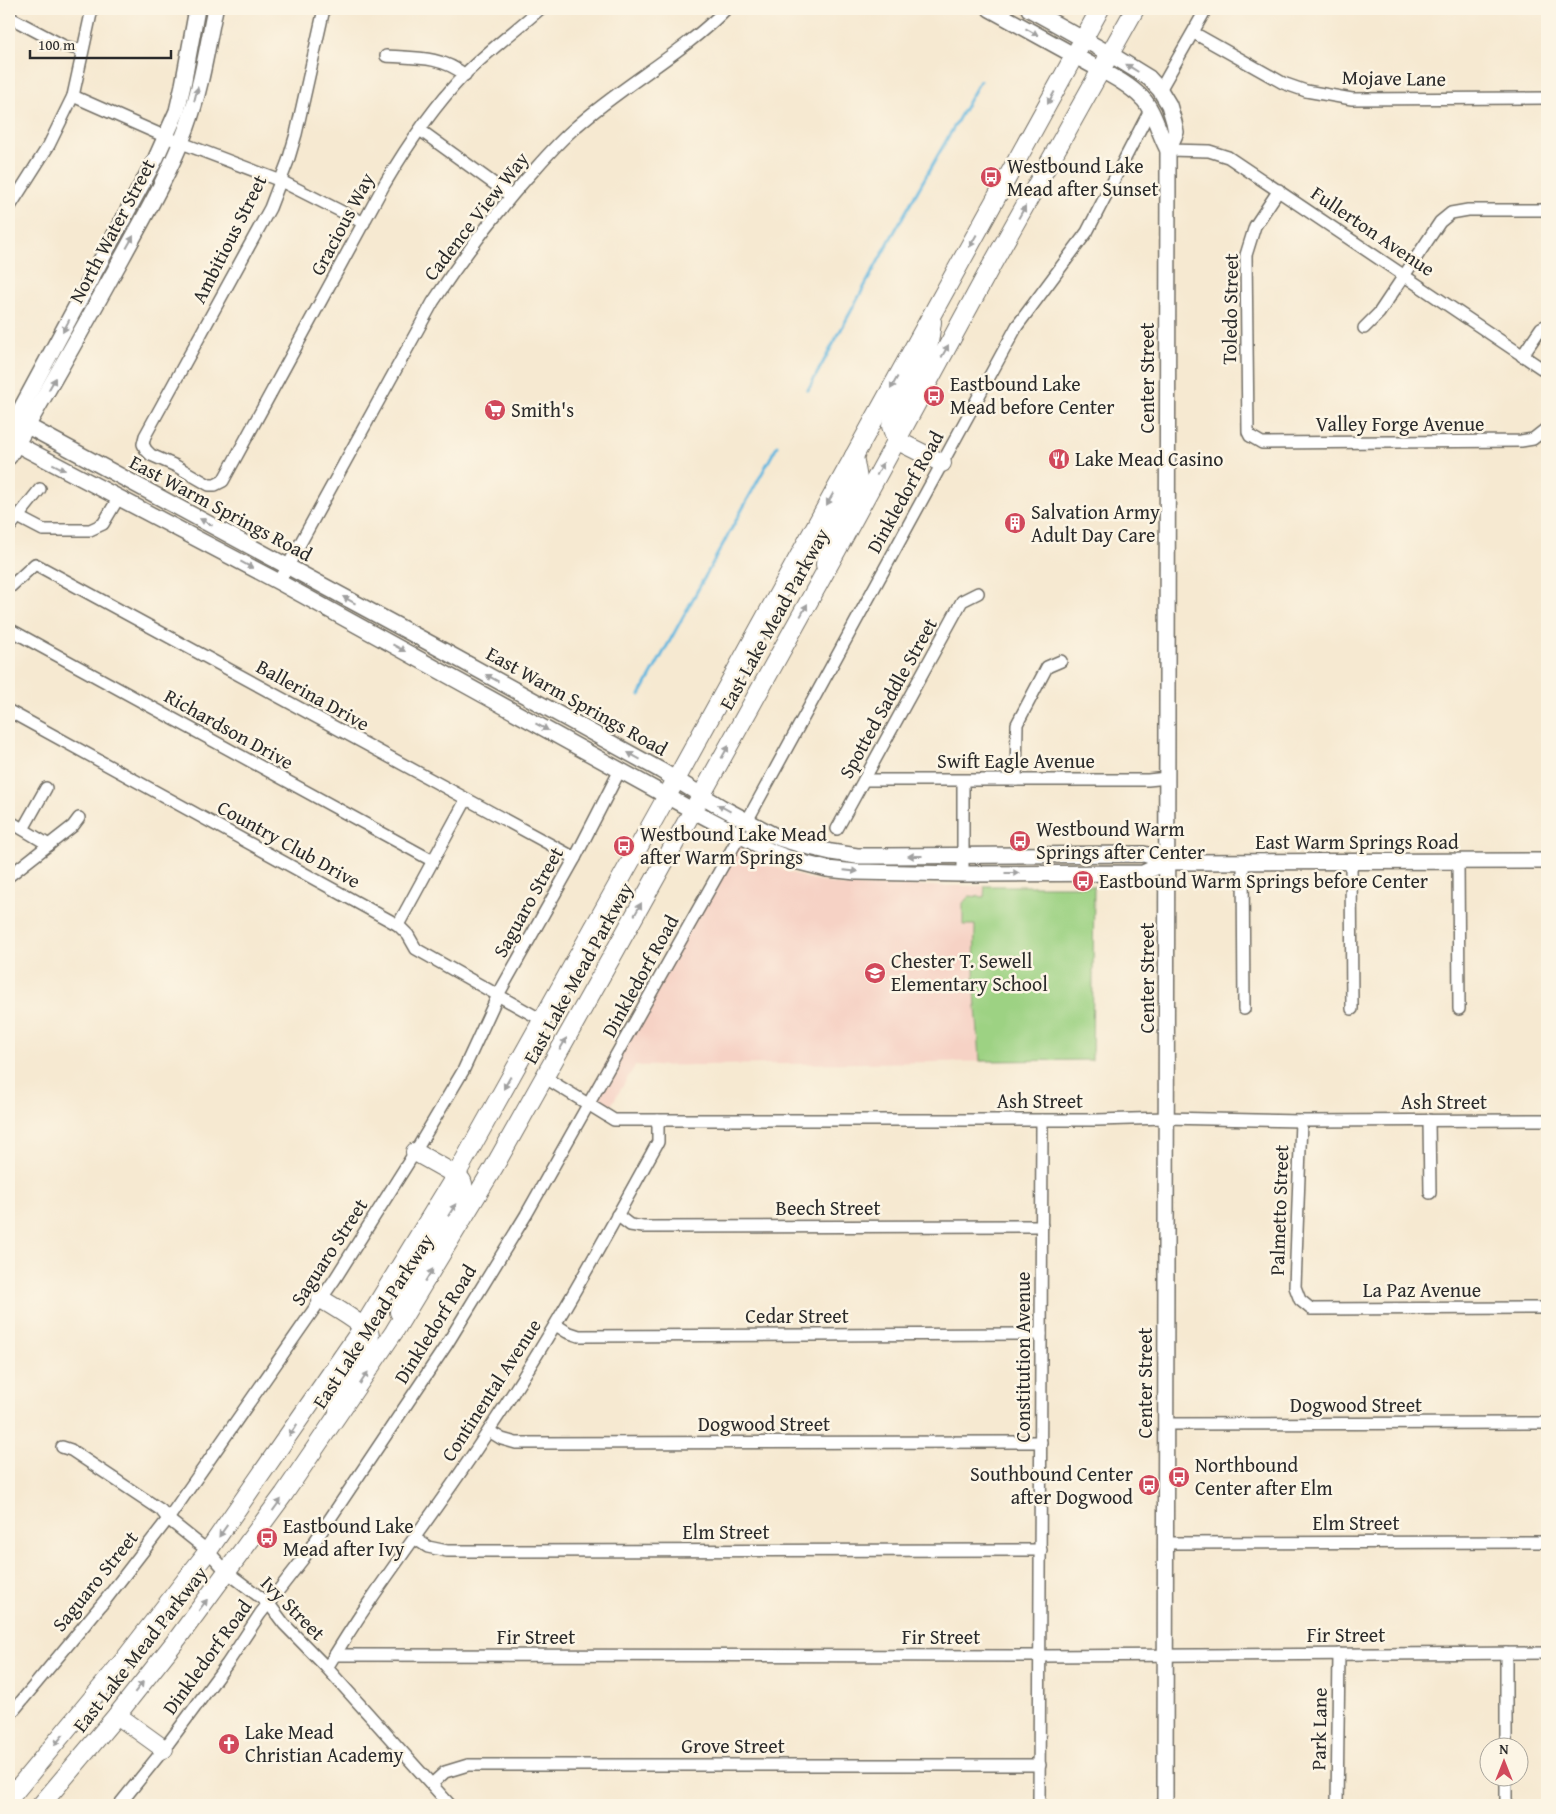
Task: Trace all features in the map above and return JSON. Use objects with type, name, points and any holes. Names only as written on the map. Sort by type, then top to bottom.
[{"type":"main road","name":"East Lake Mead Parkway","points":[[9,1799],[123,1661],[208,1551],[363,1327],[456,1176],[668,796],[1100,9]]},
{"type":"main road","name":"East Lake Mead Parkway","points":[[41,1805],[117,1715],[178,1638],[284,1494],[394,1332],[494,1167],[544,1078],[1135,9]]},
{"type":"main road","points":[[934,311],[927,357],[896,412],[891,426],[896,440],[942,463]]},
{"type":"main road","points":[[824,574],[828,533],[858,479],[854,456]]},
{"type":"main road","points":[[394,1332],[407,1283],[463,1192],[464,1185],[462,1180],[415,1152]]},
{"type":"main road","points":[[321,1299],[363,1327],[369,1333],[370,1338],[368,1345],[344,1380],[337,1418]]},
{"type":"main road","points":[[117,1715],[164,1749]]},
{"type":"street","points":[[9,208],[49,145],[73,96],[92,9]]},
{"type":"street","name":"North Water Street","points":[[13,434],[152,166],[174,118],[183,85],[197,9]]},
{"type":"street","name":"North Water Street","points":[[13,434],[153,200],[181,142],[197,93],[215,9]]},
{"type":"street","name":"Ambitious Street","points":[[215,485],[209,485],[176,466],[151,455],[143,444],[149,428],[270,208],[296,134],[324,9]]},
{"type":"street","name":"Gracious Way","points":[[215,485],[223,481],[384,185],[420,130],[464,75],[540,9]]},
{"type":"street","name":"Cadence View Way","points":[[279,582],[433,302],[454,270],[511,196],[556,145],[578,125],[693,38],[726,9]]},
{"type":"street","name":"Center Street","points":[[990,9],[1074,55],[1143,99],[1168,150]]},
{"type":"street","name":"Center Street","points":[[1029,9],[1110,54],[1148,78],[1160,90],[1169,105],[1176,132],[1168,150],[1164,1805]]},
{"type":"street","points":[[1160,90],[1206,9]]},
{"type":"street","points":[[9,17],[64,46],[82,50]]},
{"type":"street","name":"Mojave Lane","points":[[1194,33],[1283,83],[1306,91],[1352,99],[1547,98]]},
{"type":"street","points":[[386,56],[437,60],[450,64],[464,75]]},
{"type":"street","points":[[73,96],[166,136],[281,181],[364,223]]},
{"type":"street","name":"Dinkledorf Road","points":[[747,821],[1017,326],[1088,232],[1150,110]]},
{"type":"street","points":[[420,130],[511,196]]},
{"type":"street","name":"Fullerton Avenue","points":[[1168,150],[1209,151],[1228,157],[1547,372]]},
{"type":"street","name":"Toledo Street","points":[[1250,436],[1248,432],[1246,255],[1255,226],[1279,190]]},
{"type":"street","points":[[1364,328],[1379,312],[1440,222],[1452,212],[1468,210],[1547,210]]},
{"type":"street","points":[[1522,356],[1541,328],[1547,325]]},
{"type":"street","name":"Valley Forge Avenue","points":[[1250,436],[1262,443],[1521,442],[1534,439],[1547,428]]},
{"type":"street","name":"East Warm Springs Road","points":[[13,434],[118,497],[279,582],[668,796],[697,802],[747,821],[779,838],[805,846],[831,852],[875,856],[1144,854],[1167,862],[1547,861]]},
{"type":"street","name":"East Warm Springs Road","points":[[13,434],[288,566],[677,779],[697,802],[740,835],[772,852],[799,862],[827,869],[856,872],[964,874],[1143,872],[1167,862]]},
{"type":"street","points":[[9,528],[40,489]]},
{"type":"street","points":[[18,517],[42,530],[90,530],[99,527],[106,520],[118,497]]},
{"type":"street","name":"Ballerina Drive","points":[[9,588],[35,564],[575,858]]},
{"type":"street","name":"Spotted Saddle Street","points":[[837,829],[962,601],[978,593]]},
{"type":"street","name":"Richardson Drive","points":[[9,629],[432,862]]},
{"type":"street","points":[[423,662],[433,646]]},
{"type":"street","points":[[1016,780],[1017,724],[1047,667],[1061,661]]},
{"type":"street","name":"Country Club Drive","points":[[9,711],[398,925],[408,935],[416,949],[542,1020]]},
{"type":"street","name":"Saguaro Street","points":[[9,1716],[107,1598],[168,1519],[321,1299],[415,1152],[463,1071],[498,995],[575,858],[620,770]]},
{"type":"street","name":"Swift Eagle Avenue","points":[[864,780],[1148,780],[1167,778]]},
{"type":"street","points":[[963,781],[964,874]]},
{"type":"street","points":[[23,829],[46,788]]},
{"type":"street","points":[[398,925],[466,800]]},
{"type":"street","points":[[9,876],[73,826],[79,818]]},
{"type":"street","points":[[9,821],[49,845]]},
{"type":"street","name":"Dinkledorf Road","points":[[119,1805],[164,1749],[227,1664],[260,1614],[303,1559],[447,1344],[526,1215],[740,835]]},
{"type":"street","points":[[1243,862],[1244,1009]]},
{"type":"street","points":[[1351,862],[1352,1010]]},
{"type":"street","points":[[1458,862],[1459,1009]]},
{"type":"street","name":"Ash Street","points":[[544,1078],[614,1120],[1042,1120],[1166,1118],[1301,1121],[1547,1120]]},
{"type":"street","name":"Continental Avenue","points":[[327,1668],[350,1628],[489,1431],[556,1325],[658,1142],[658,1120]]},
{"type":"street","name":"Constitution Avenue","points":[[1039,1805],[1042,1120]]},
{"type":"street","points":[[1429,1120],[1430,1193]]},
{"type":"street","name":"Palmetto Street","points":[[1300,1300],[1295,1287],[1301,1121]]},
{"type":"street","name":"Beech Street","points":[[617,1216],[630,1224],[643,1228],[1042,1226]]},
{"type":"street","name":"La Paz Avenue","points":[[1300,1300],[1311,1309],[1547,1308]]},
{"type":"street","name":"Cedar Street","points":[[556,1325],[567,1332],[579,1336],[1041,1334]]},
{"type":"street","name":"Dogwood Street","points":[[1165,1424],[1547,1423]]},
{"type":"street","name":"Dogwood Street","points":[[489,1431],[502,1439],[516,1443],[1041,1442]]},
{"type":"street","name":"Ivy Street","points":[[62,1447],[71,1450],[161,1510],[168,1519],[208,1551],[227,1572],[269,1604],[284,1624],[327,1668],[450,1805]]},
{"type":"street","name":"Elm Street","points":[[414,1538],[428,1547],[447,1551],[1041,1550]]},
{"type":"street","name":"Elm Street","points":[[1165,1543],[1547,1542]]},
{"type":"street","points":[[1506,1653],[1506,1736]]},
{"type":"street","name":"Fir Street","points":[[335,1655],[1041,1656],[1547,1653]]},
{"type":"street","name":"Park Lane","points":[[1337,1805],[1339,1654]]},
{"type":"street","name":"Grove Street","points":[[432,1784],[445,1772],[468,1766],[1040,1765]]},
{"type":"street","points":[[1506,1786],[1506,1805]]},
{"type":"shaded area","name":"Chester T. Sewell Elementary School","points":[[732,840],[753,856],[780,869],[807,878],[845,886],[1094,886],[1092,1060],[635,1066],[610,1107],[591,1090]]},
{"type":"green space","points":[[985,886],[1094,886],[1092,1060],[980,1061],[974,983],[975,925],[963,925],[963,903],[969,896],[984,897]]},
{"type":"waterway","points":[[808,390],[892,236],[980,81]]},
{"type":"waterway","points":[[640,695],[777,446]]},
{"type":"place","name":"Westbound Lake Mead after Sunset","points":[[991,177]]},
{"type":"place","name":"Eastbound Lake Mead before Center","points":[[934,396]]},
{"type":"place","name":"Smith's","points":[[495,410]]},
{"type":"place","name":"Lake Mead Casino","points":[[1059,459]]},
{"type":"place","name":"Salvation Army Adult Day Care","points":[[1015,523]]},
{"type":"place","name":"Westbound Warm Springs after Center","points":[[1020,841]]},
{"type":"place","name":"Westbound Lake Mead after Warm Springs","points":[[624,846]]},
{"type":"place","name":"Eastbound Warm Springs before Center","points":[[1083,881]]},
{"type":"place","name":"Chester T. Sewell Elementary School","points":[[875,973]]},
{"type":"place","name":"Northbound Center after Elm","points":[[1179,1477]]},
{"type":"place","name":"Southbound Center after Dogwood","points":[[1149,1485]]},
{"type":"place","name":"Eastbound Lake Mead after Ivy","points":[[267,1538]]},
{"type":"place","name":"Lake Mead Christian Academy","points":[[229,1744]]}]
